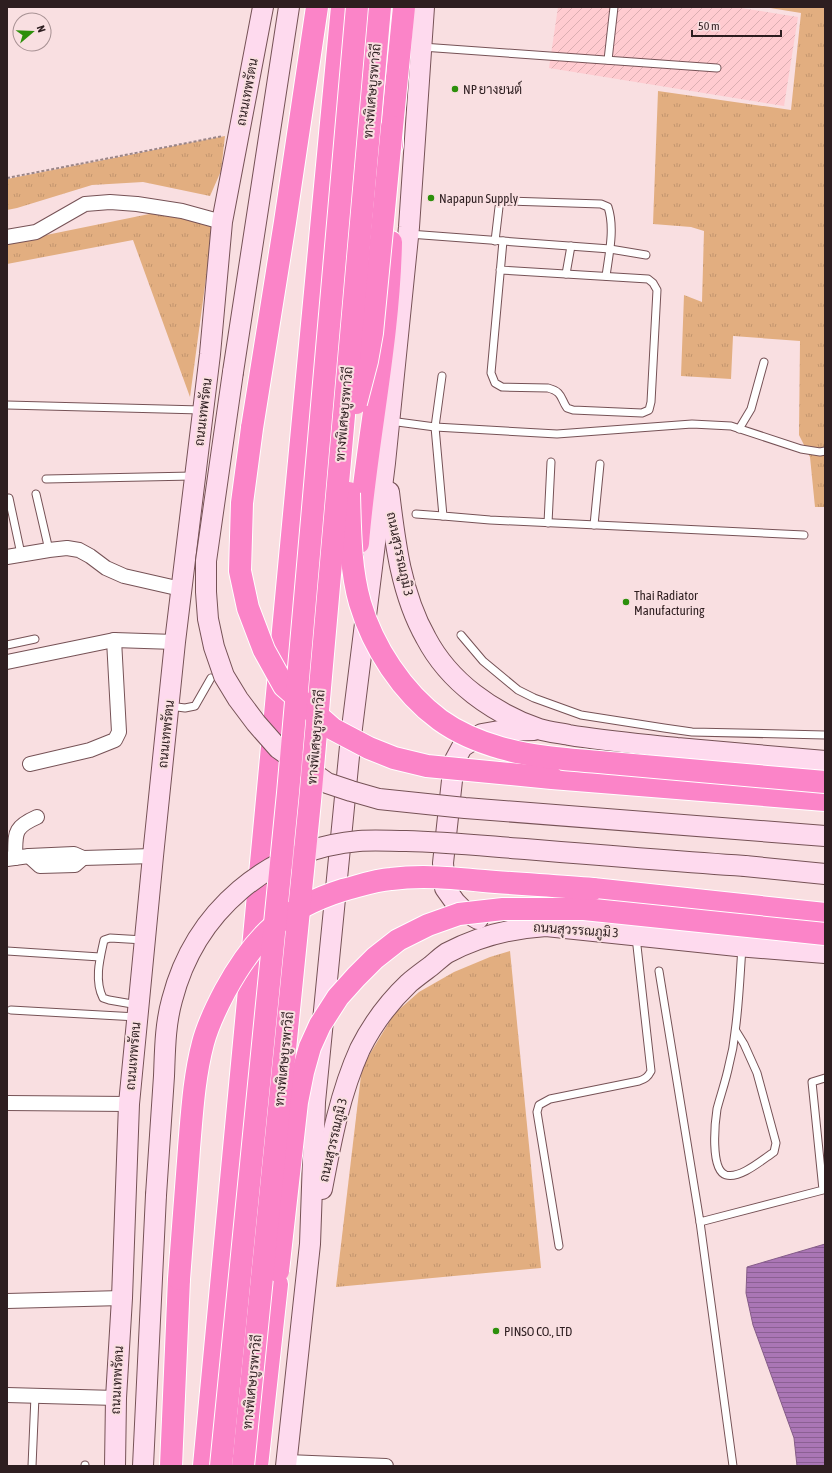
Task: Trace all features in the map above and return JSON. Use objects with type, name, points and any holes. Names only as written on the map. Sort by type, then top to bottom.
[{"type":"highway","points":[[317,7],[252,428],[242,503],[240,571],[248,608],[264,650],[284,686],[333,729],[369,748],[394,758],[427,766],[552,778],[825,800]]},
{"type":"highway","points":[[204,1466],[342,7]]},
{"type":"highway","name":"ทางพิเศษบูรพาวิถี","points":[[221,1466],[288,793],[357,7]]},
{"type":"highway","name":"ทางพิเศษบูรพาวิถี","points":[[244,1466],[310,801],[380,7]]},
{"type":"highway","points":[[244,1466],[384,7]]},
{"type":"highway","points":[[404,7],[372,333],[356,405],[349,458],[350,512],[355,582],[360,603],[381,652],[409,691],[423,706],[440,720],[460,732],[480,741],[503,748],[552,758],[825,782]]},
{"type":"highway","points":[[171,1466],[179,1280],[196,1077],[203,1043],[212,1015],[245,958],[262,936],[282,919],[303,906],[327,895],[360,885],[390,879],[431,877],[593,889],[825,914]]},
{"type":"highway","points":[[257,1466],[293,1133],[303,1072],[310,1047],[320,1026],[338,997],[374,958],[398,940],[428,925],[460,914],[503,909],[584,909],[825,934]]},
{"type":"main road","name":"ถนนเทพรัตน","points":[[115,1466],[116,1398],[122,1298],[129,1104],[144,940],[175,642],[210,354],[222,222],[263,7]]},
{"type":"main road","points":[[289,7],[233,372],[206,561],[208,619],[214,647],[224,676],[238,699],[256,723],[278,748],[327,782],[379,799],[465,808],[825,836]]},
{"type":"main road","points":[[287,1464],[310,1244],[316,1094],[351,736],[390,421],[408,234],[424,7]]},
{"type":"main road","name":"ถนนสุวรรณภูมิ 3","points":[[385,463],[395,541],[403,577],[413,610],[426,639],[444,665],[459,681],[477,696],[506,715],[540,729],[603,741],[825,761]]},
{"type":"main road","points":[[523,927],[475,918],[464,911],[454,902],[445,888],[443,864],[454,762],[462,747],[482,734],[499,731],[540,729]]},
{"type":"main road","points":[[143,1466],[156,1195],[166,1032],[172,1001],[182,969],[200,935],[224,905],[248,883],[284,861],[326,847],[360,841],[453,844],[745,866],[825,874]]},
{"type":"main road","name":"ถนนสุวรรณภูมิ 3","points":[[310,1244],[334,1126],[345,1088],[361,1048],[381,1015],[409,983],[446,954],[478,940],[523,927],[546,926],[742,947],[825,953]]},
{"type":"street","points":[[7,237],[36,232],[85,204],[110,202],[137,204],[182,211],[222,222]]},
{"type":"street","points":[[7,557],[67,548],[79,550],[106,568],[124,576],[181,589]]},
{"type":"street","points":[[7,662],[114,640],[175,642]]},
{"type":"street","points":[[30,764],[90,750],[115,740],[119,732],[114,640]]},
{"type":"street","points":[[37,817],[25,822],[16,832],[17,858],[74,854],[83,858],[153,856]]},
{"type":"street","points":[[7,1103],[129,1104]]},
{"type":"street","points":[[7,1301],[122,1298]]},
{"type":"street","points":[[7,1395],[116,1398]]},
{"type":"street","points":[[287,1464],[386,1466]]},
{"type":"lane","points":[[608,60],[614,7]]},
{"type":"lane","points":[[422,47],[717,68]]},
{"type":"lane","points":[[495,241],[499,207],[501,202],[601,204],[608,207],[610,216],[610,249],[606,276]]},
{"type":"lane","points":[[408,234],[610,249],[646,255]]},
{"type":"lane","points":[[500,270],[648,279],[653,283],[657,290],[652,402],[649,410],[642,413],[573,410],[567,408],[559,393],[554,390],[548,388],[502,387],[494,383],[491,373],[500,270],[503,241]]},
{"type":"lane","points":[[566,274],[571,246]]},
{"type":"lane","points":[[739,429],[751,409],[764,362]]},
{"type":"lane","points":[[442,376],[434,427],[443,516]]},
{"type":"lane","points":[[7,405],[203,410]]},
{"type":"lane","points":[[390,421],[434,427],[557,434],[692,424],[730,426],[801,449],[820,452],[825,451]]},
{"type":"lane","points":[[548,523],[551,462]]},
{"type":"lane","points":[[594,525],[600,464]]},
{"type":"lane","points":[[46,479],[195,476]]},
{"type":"lane","points":[[36,494],[49,550]]},
{"type":"lane","points":[[9,498],[21,554]]},
{"type":"lane","points":[[416,514],[490,520],[804,535]]},
{"type":"lane","points":[[461,635],[483,662],[518,690],[534,698],[581,715],[692,732],[825,735]]},
{"type":"lane","points":[[7,645],[35,639]]},
{"type":"lane","points":[[169,706],[186,708],[195,706],[211,678]]},
{"type":"lane","points":[[558,1246],[536,1112],[539,1105],[550,1099],[645,1079],[649,1076],[651,1071],[636,935]]},
{"type":"lane","points":[[138,1011],[103,998],[98,983],[100,957],[104,940],[110,938],[144,940]]},
{"type":"lane","points":[[736,1031],[744,1044],[757,1073],[776,1143],[774,1152],[741,1173],[733,1176],[724,1175],[719,1170],[716,1161],[714,1136],[717,1110],[736,1031],[742,947]]},
{"type":"lane","points":[[7,951],[100,957]]},
{"type":"lane","points":[[659,971],[700,1222],[733,1466]]},
{"type":"lane","points":[[12,1010],[138,1011]]},
{"type":"lane","points":[[700,1222],[823,1190],[812,1082],[825,1078]]},
{"type":"lane","points":[[32,1466],[35,1396]]},
{"type":"path","points":[[7,178],[225,136],[238,138]]},
{"type":"shaded area","points":[[558,7],[735,7],[798,17],[784,106],[549,68]]},
{"type":"shaded area","points":[[825,1244],[825,1466],[797,1466],[794,1438],[753,1325],[746,1293],[747,1267]]},
{"type":"green space","points":[[764,7],[825,7],[825,507],[815,507],[810,457],[799,435],[800,341],[733,336],[731,379],[681,376],[684,295],[702,302],[704,231],[691,227],[653,224],[658,91],[791,110],[801,13]]},
{"type":"green space","points":[[225,136],[221,171],[210,196],[143,182],[92,185],[7,210],[7,179]]},
{"type":"green space","points":[[164,211],[213,226],[190,397],[133,240],[7,264],[7,243]]},
{"type":"green space","points":[[510,951],[541,1268],[336,1287],[362,1067],[394,1014],[419,992],[454,972],[490,957]]},
{"type":"place","name":"NP ยางยนต์","points":[[455,89]]},
{"type":"place","name":"Napapun Supply","points":[[431,198]]},
{"type":"place","name":"Thai Radiator Manufacturing","points":[[626,602]]},
{"type":"place","name":"PINSO CO., LTD","points":[[496,1331]]}]
